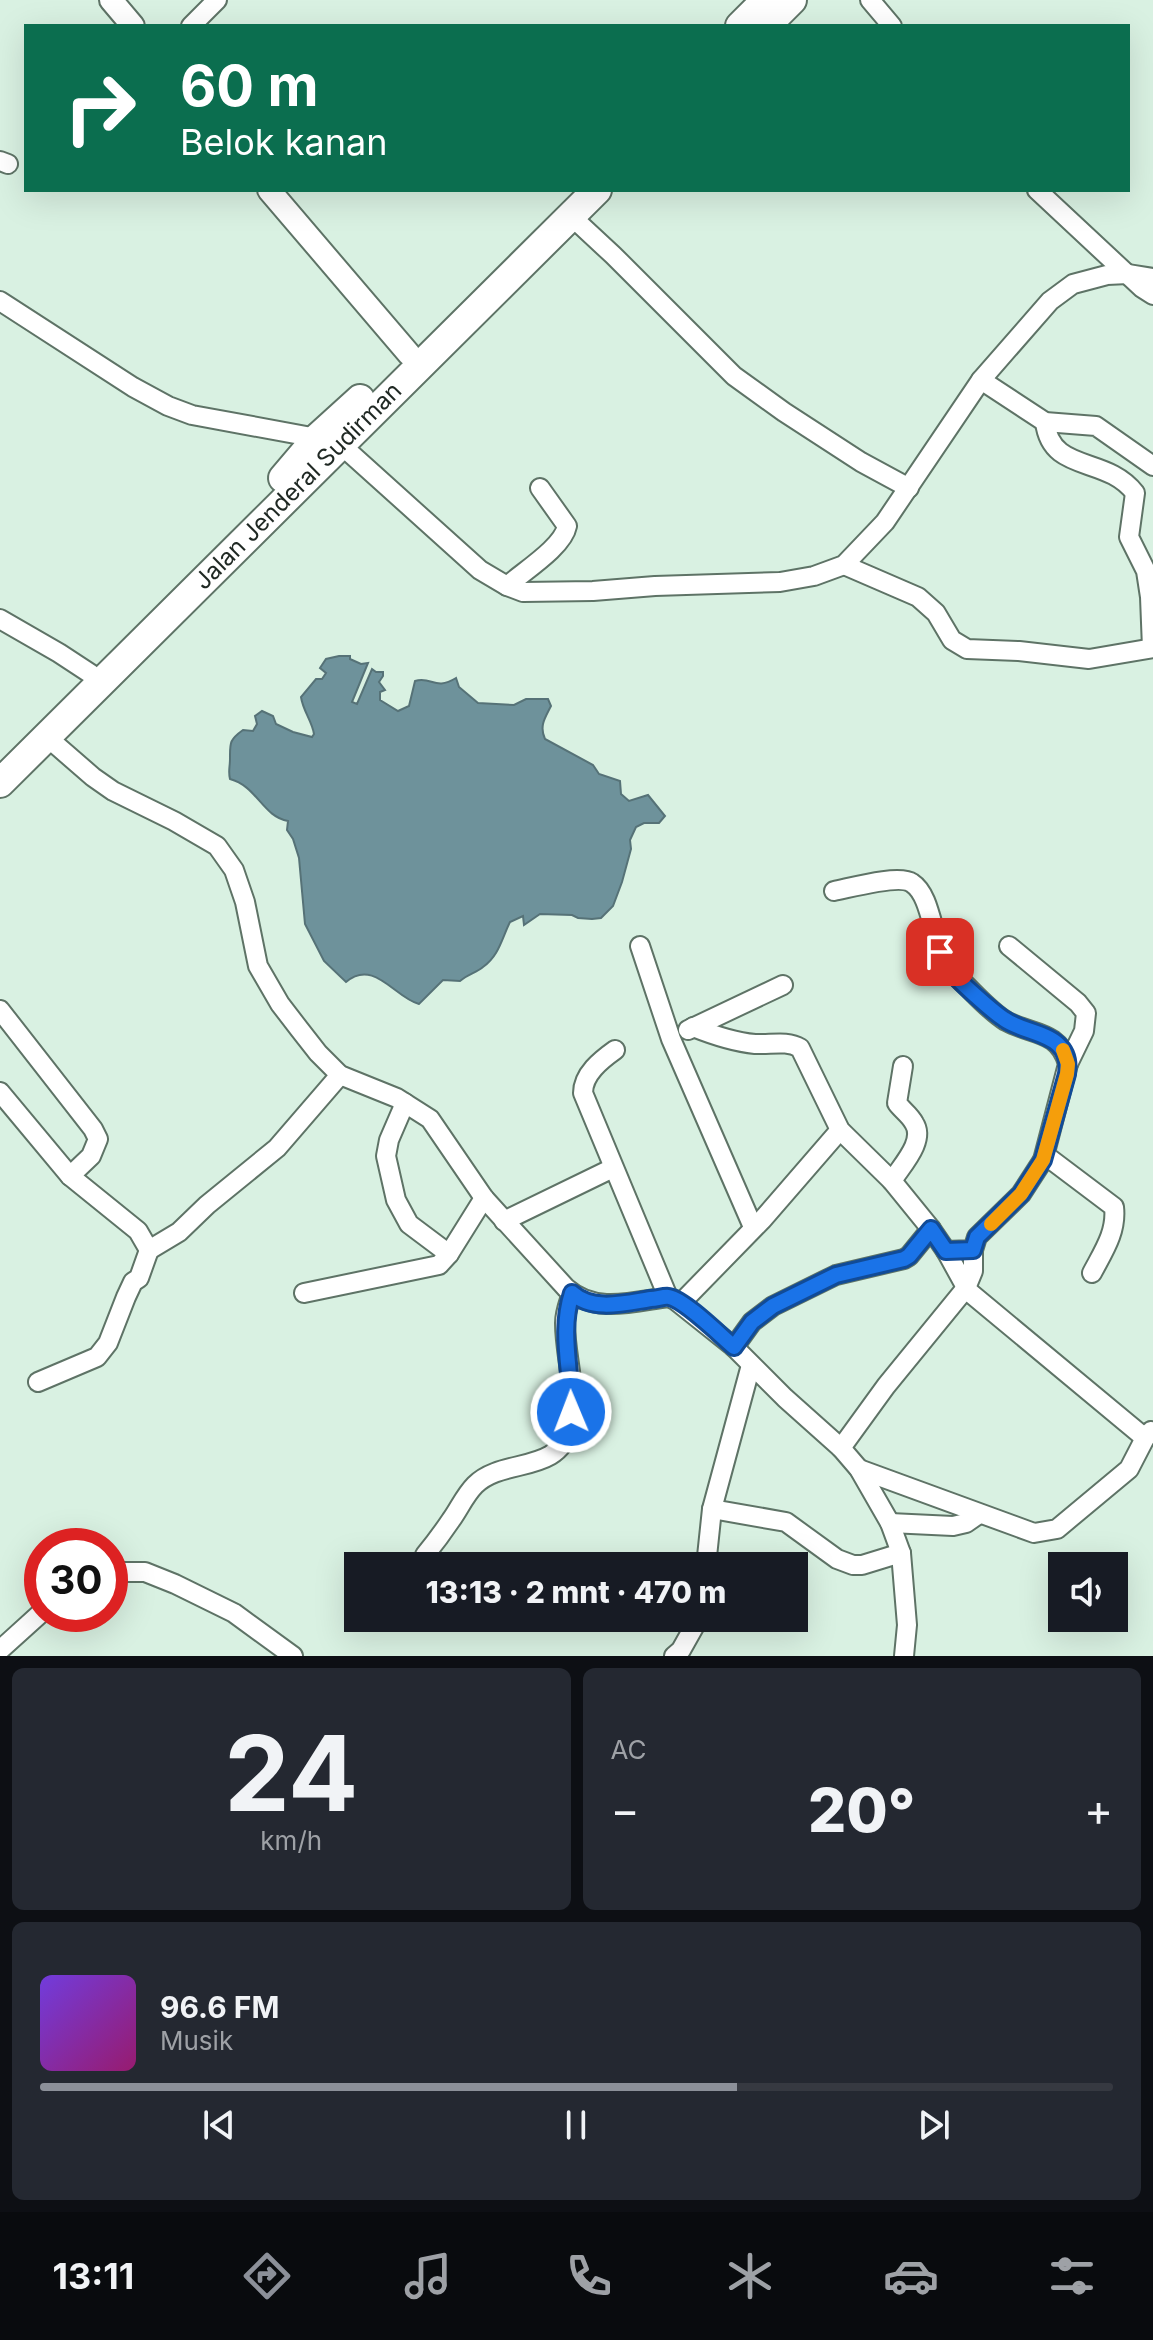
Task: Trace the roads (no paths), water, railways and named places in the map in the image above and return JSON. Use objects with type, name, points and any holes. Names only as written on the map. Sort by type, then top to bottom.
[{"type":"highway","points":[[746,24],[778,13]]},
{"type":"highway","name":"Jalan Jenderal Sudirman","points":[[0,783],[409,354],[572,203],[593,192]]},
{"type":"highway","name":"Jalan Jenderal Sudirman","points":[[328,441],[572,203]]},
{"type":"highway","name":"Jalan Jenderal Sudirman","points":[[0,761],[269,504]]},
{"type":"street","points":[[111,0],[131,24]]},
{"type":"street","points":[[193,24],[217,0]]},
{"type":"street","points":[[870,0],[890,24]]},
{"type":"street","points":[[271,192],[409,354]]},
{"type":"street","points":[[1039,192],[1153,295]]},
{"type":"street","points":[[572,203],[613,255],[734,376],[861,462],[909,488]]},
{"type":"street","points":[[0,301],[133,387],[168,406],[192,415],[328,441],[480,570],[507,586],[523,592],[593,591],[780,582],[814,576],[844,565],[885,522],[981,380],[1050,301],[1073,284],[1107,275],[1153,278]]},
{"type":"street","points":[[981,380],[1045,422],[1096,426],[1153,466]]},
{"type":"street","points":[[844,565],[918,597],[936,613],[952,640],[967,649],[1009,650],[1089,659],[1152,648],[1146,571],[1129,537],[1144,492],[1113,474],[1059,452],[1050,443],[1045,422]]},
{"type":"street","points":[[507,586],[553,548],[565,534],[567,526],[540,488]]},
{"type":"street","points":[[0,619],[91,674]]},
{"type":"street","points":[[47,737],[113,791],[205,838],[224,854],[234,870],[245,902],[258,966],[280,1004],[318,1053],[340,1075],[405,1103],[430,1119],[484,1198],[552,1276],[577,1298],[592,1304],[674,1300],[753,1227],[840,1130]]},
{"type":"street","points":[[834,891],[910,881],[922,895],[949,970],[1005,1020],[1044,1035],[1060,1046],[1068,1064]]},
{"type":"street","points":[[640,946],[671,1039],[753,1227]]},
{"type":"street","points":[[841,1448],[886,1386],[966,1288],[973,1271],[973,1250],[977,1237],[1021,1194],[1043,1160],[1068,1064],[1084,1031],[1086,1013],[1009,946]]},
{"type":"street","points":[[671,1039],[783,985]]},
{"type":"street","points":[[0,1010],[98,1139],[91,1156],[70,1176]]},
{"type":"street","points":[[693,1027],[734,1041],[795,1045],[802,1050],[840,1130],[892,1181],[931,1229],[966,1288],[1149,1433],[1129,1469],[1057,1529],[1048,1532],[1034,1533],[859,1469]]},
{"type":"street","points":[[615,1050],[593,1069],[583,1086],[586,1104],[674,1300],[734,1347],[841,1448],[859,1469],[890,1523],[901,1553],[907,1625],[904,1656]]},
{"type":"street","points":[[892,1181],[916,1143],[918,1134],[914,1121],[897,1103],[903,1066]]},
{"type":"street","points":[[38,1382],[97,1357],[108,1343],[149,1250],[179,1232],[277,1148],[340,1075]]},
{"type":"street","points":[[0,1092],[70,1176],[138,1231],[149,1250]]},
{"type":"street","points":[[405,1103],[389,1140],[386,1156],[396,1200],[409,1224],[449,1254]]},
{"type":"street","points":[[1043,1160],[1054,1160],[1114,1207],[1111,1237],[1092,1273]]},
{"type":"street","points":[[504,1221],[613,1168]]},
{"type":"street","points":[[304,1293],[439,1265],[484,1198]]},
{"type":"street","points":[[734,1347],[764,1311],[836,1275],[904,1259],[931,1229]]},
{"type":"street","points":[[946,1251],[973,1250]]},
{"type":"street","points":[[427,1552],[477,1483],[506,1469],[548,1458],[563,1443],[570,1429],[571,1376],[565,1321],[572,1293]]},
{"type":"street","points":[[707,1552],[712,1509],[751,1365]]},
{"type":"street","points":[[712,1509],[786,1522],[826,1552],[853,1565],[901,1553]]},
{"type":"street","points":[[890,1523],[953,1526],[966,1523],[979,1514]]},
{"type":"street","points":[[128,1572],[145,1572],[234,1613],[293,1656]]},
{"type":"street","points":[[0,1650],[24,1628]]},
{"type":"street","points":[[674,1656],[691,1632]]},
{"type":"water","points":[[350,656],[350,659],[361,664],[368,663],[352,702],[357,704],[372,669],[383,672],[379,682],[385,690],[380,692],[380,700],[398,711],[409,706],[415,681],[421,680],[443,683],[456,678],[459,687],[478,703],[514,705],[526,699],[548,699],[551,706],[543,726],[545,739],[593,765],[599,774],[620,781],[621,794],[629,801],[648,795],[665,816],[659,823],[644,823],[636,827],[613,906],[601,918],[540,914],[524,925],[523,916],[510,922],[488,963],[460,981],[443,980],[419,1004],[366,974],[346,982],[324,961],[305,924],[299,858],[287,830],[288,821],[272,814],[247,788],[230,779],[229,774],[233,739],[243,730],[253,731],[257,724],[255,716],[262,711],[273,716],[276,724],[312,737],[313,729],[301,697],[316,679],[322,679],[326,673],[320,668],[326,659]]}]
